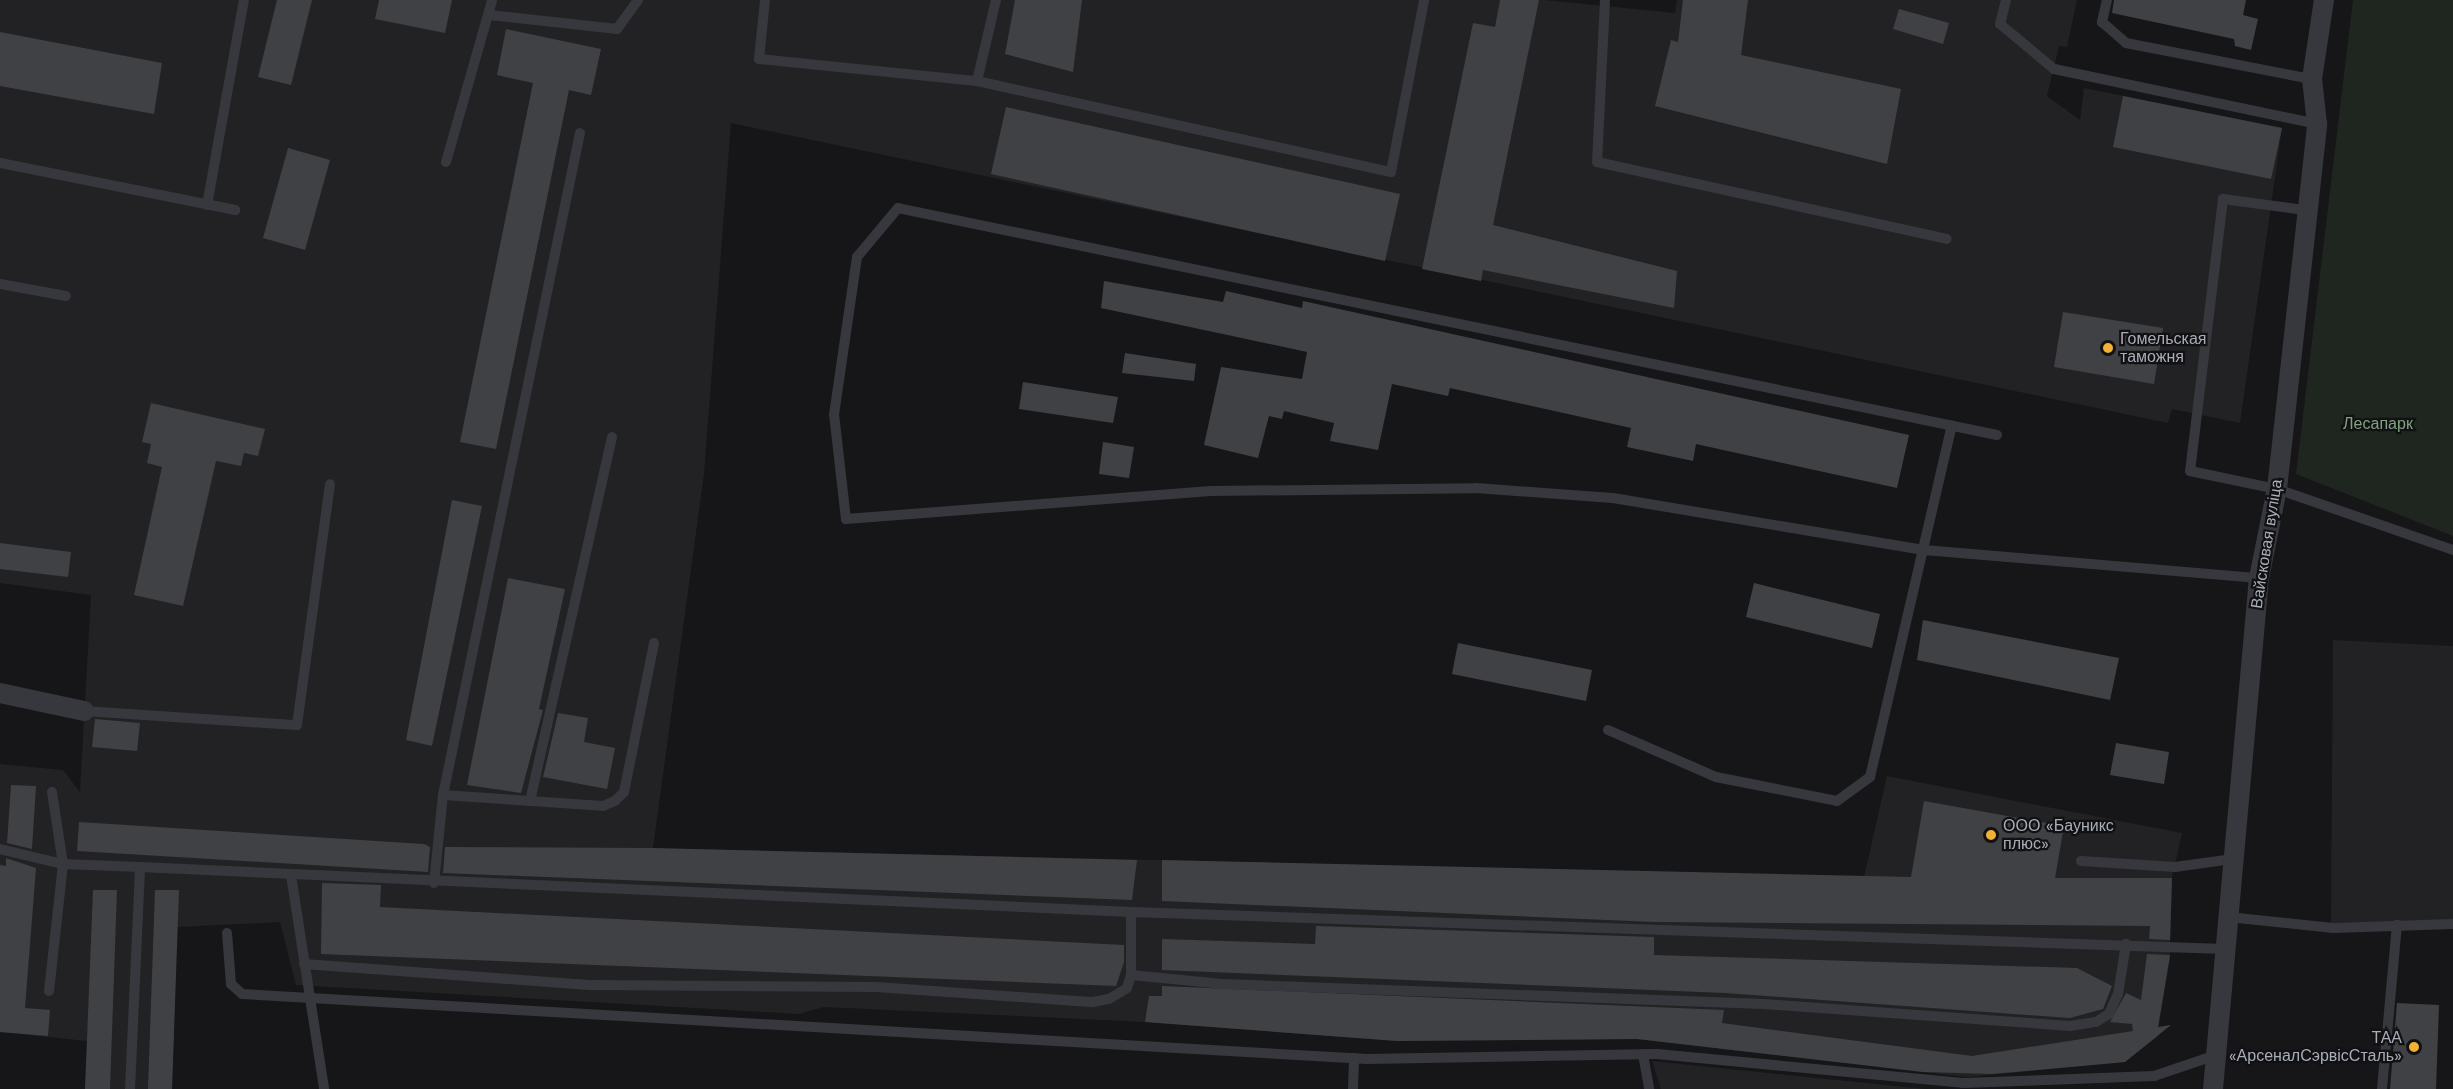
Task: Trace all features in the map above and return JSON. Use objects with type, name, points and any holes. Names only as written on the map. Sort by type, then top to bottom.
[{"type":"street","name":"Вайсковая вуліца","points":[[2213,1089],[2259,578],[2277,489],[2305,210],[2317,124],[2312,79],[2324,0]]},
{"type":"street","points":[[0,693],[84,711]]},
{"type":"lane","points":[[207,205],[244,0]]},
{"type":"lane","points":[[446,162],[492,0]]},
{"type":"lane","points":[[489,15],[617,29],[638,0]]},
{"type":"lane","points":[[765,0],[759,59],[977,81],[1390,172],[1424,0]]},
{"type":"lane","points":[[977,81],[996,0]]},
{"type":"lane","points":[[1605,0],[1597,162],[1947,239]]},
{"type":"lane","points":[[2006,0],[2000,24],[2054,69],[2317,124]]},
{"type":"lane","points":[[2107,0],[2102,22],[2126,43],[2312,79]]},
{"type":"lane","points":[[434,883],[444,795],[580,134]]},
{"type":"lane","points":[[0,163],[235,210]]},
{"type":"lane","points":[[2305,210],[2223,200],[2190,471],[2277,489],[2453,550]]},
{"type":"lane","points":[[1997,435],[898,208],[857,258],[834,414],[846,519],[1211,491],[1476,488],[1612,498],[1924,550],[2259,578]]},
{"type":"lane","points":[[0,284],[66,296]]},
{"type":"lane","points":[[1608,730],[1716,777],[1837,801],[1870,777],[1952,425]]},
{"type":"lane","points":[[530,801],[612,436]]},
{"type":"lane","points":[[84,711],[297,724],[330,484]]},
{"type":"lane","points":[[444,795],[603,806],[624,792],[654,643]]},
{"type":"lane","points":[[49,992],[63,864],[52,792]]},
{"type":"lane","points":[[0,849],[63,864],[434,883],[1131,912],[2224,949]]},
{"type":"lane","points":[[2081,861],[2175,867],[2233,859]]},
{"type":"lane","points":[[130,1089],[140,867]]},
{"type":"lane","points":[[291,875],[324,1089]]},
{"type":"lane","points":[[304,964],[592,985],[876,987],[1093,1002],[1121,994],[1131,975],[1131,912]]},
{"type":"lane","points":[[2228,917],[2333,928],[2453,924]]},
{"type":"lane","points":[[2382,1089],[2397,925]]},
{"type":"lane","points":[[227,933],[234,991],[309,997],[1354,1058],[1643,1054],[1963,1083],[2154,1076],[2216,1055]]},
{"type":"lane","points":[[1131,975],[1222,984],[1764,1004],[2070,1026],[2096,1022],[2109,1014],[2118,994],[2126,944]]},
{"type":"lane","points":[[1643,1054],[1649,1089]]},
{"type":"lane","points":[[1353,1089],[1354,1058]]},
{"type":"shaded area","points":[[0,0],[1545,0],[1675,13],[1677,0],[2077,0],[2067,47],[2059,46],[2047,96],[2080,120],[2084,88],[2282,128],[2240,423],[2172,409],[2168,423],[731,123],[704,474],[653,848],[1864,877],[1887,776],[2182,833],[2172,878],[2170,959],[2157,1037],[2125,1062],[1967,1077],[1637,1039],[1397,1041],[1145,1022],[824,1007],[799,1014],[296,985],[280,922],[177,927],[172,1089],[85,1089],[87,1041],[0,1032],[0,764],[63,770],[80,792],[91,595],[0,583]]},
{"type":"shaded area","points":[[2333,640],[2453,646],[2453,920],[2331,923]]},
{"type":"shaded area","points":[[1652,1061],[1925,1089],[1661,1089]]},
{"type":"green space","name":"Лесапарк","points":[[2353,0],[2453,0],[2453,536],[2296,474]]},
{"type":"building","points":[[277,0],[312,0],[291,85],[258,77]]},
{"type":"building","points":[[379,0],[452,0],[445,33],[375,19]]},
{"type":"building","points":[[1015,0],[1082,0],[1073,72],[1005,54]]},
{"type":"building","points":[[1500,0],[1539,0],[1493,225],[1677,271],[1674,308],[1483,270],[1481,281],[1422,269],[1473,23],[1495,27]]},
{"type":"building","points":[[1683,0],[1748,0],[1741,55],[1901,89],[1887,164],[1655,106],[1671,40],[1678,42]]},
{"type":"building","points":[[2114,0],[2246,0],[2243,15],[2258,19],[2251,50],[2235,46],[2234,39],[2112,13]]},
{"type":"building","points":[[1899,9],[1949,23],[1943,44],[1893,29]]},
{"type":"building","points":[[506,29],[601,49],[591,95],[569,90],[496,449],[460,442],[533,83],[497,75]]},
{"type":"building","points":[[0,32],[162,63],[154,114],[0,86]]},
{"type":"building","points":[[2123,96],[2282,128],[2271,179],[2113,147]]},
{"type":"building","points":[[1006,107],[1400,194],[1385,261],[991,174]]},
{"type":"building","points":[[288,148],[330,160],[305,250],[263,238]]},
{"type":"building","points":[[1104,281],[1223,302],[1226,291],[1302,308],[1303,301],[1909,435],[1897,488],[1696,444],[1693,461],[1627,447],[1631,428],[1450,388],[1448,396],[1392,384],[1378,450],[1330,441],[1334,423],[1284,411],[1282,419],[1269,416],[1258,458],[1204,445],[1221,367],[1302,379],[1307,352],[1101,308]]},
{"type":"building","name":"Гомельская таможня","points":[[2063,312],[2163,328],[2154,384],[2054,367]]},
{"type":"building","points":[[1125,353],[1196,364],[1194,381],[1122,373]]},
{"type":"building","points":[[1023,382],[1118,397],[1113,423],[1019,409]]},
{"type":"building","points":[[151,403],[265,429],[258,456],[244,453],[241,466],[216,461],[183,606],[134,595],[162,467],[147,463],[151,444],[142,442]]},
{"type":"building","points":[[1103,442],[1134,447],[1129,478],[1099,474]]},
{"type":"building","points":[[452,500],[482,506],[432,746],[406,740]]},
{"type":"building","points":[[0,543],[71,552],[68,577],[0,569]]},
{"type":"building","points":[[508,578],[565,589],[539,709],[543,710],[521,793],[467,785]]},
{"type":"building","points":[[1754,583],[1880,614],[1872,648],[1746,617]]},
{"type":"building","points":[[1923,620],[2119,658],[2110,700],[1917,660]]},
{"type":"building","points":[[1458,643],[1592,670],[1586,701],[1452,674]]},
{"type":"building","points":[[558,713],[588,718],[584,742],[615,748],[607,789],[543,777]]},
{"type":"building","points":[[95,719],[140,723],[137,751],[92,747]]},
{"type":"building","points":[[2116,743],[2169,752],[2164,784],[2110,775]]},
{"type":"building","points":[[11,785],[36,786],[32,849],[7,843]]},
{"type":"building","points":[[1924,801],[2064,826],[2055,878],[2172,878],[2170,940],[2149,939],[2150,926],[1654,922],[1162,901],[1162,860],[1911,877]]},
{"type":"building","points":[[79,822],[424,844],[430,847],[428,872],[77,851]]},
{"type":"building","points":[[445,847],[652,848],[1137,860],[1132,900],[443,873]]},
{"type":"building","points":[[6,858],[36,868],[25,1008],[50,1010],[48,1036],[0,1032],[0,865],[6,866]]},
{"type":"building","points":[[322,883],[381,885],[380,907],[1124,945],[1124,962],[1116,986],[321,954]]},
{"type":"building","points":[[93,890],[117,890],[110,1089],[85,1089]]},
{"type":"building","points":[[155,890],[179,890],[172,1089],[148,1089]]},
{"type":"building","points":[[1316,926],[1654,937],[1654,955],[2077,968],[2112,986],[2103,1009],[2070,1018],[1725,993],[1162,970],[1162,939],[1315,944]]},
{"type":"building","points":[[2147,954],[2170,955],[2158,1027],[2171,1025],[2125,1062],[1992,1074],[1923,1072],[1637,1039],[1397,1041],[1145,1022],[1149,996],[1162,996],[1162,986],[1724,1010],[1722,1023],[1972,1056],[2133,1031],[2132,1024],[2110,1022],[2126,993],[2141,1000]]},
{"type":"building","name":"ТАА «АрсеналСэрвісСталь»","points":[[2397,1003],[2439,1005],[2436,1089],[2390,1089]]},
{"type":"place","name":"Гомельская таможня","points":[[2108,348]]},
{"type":"place","name":"ООО «Бауникс плюс»","points":[[1991,835]]},
{"type":"place","name":"ТАА «АрсеналСэрвісСталь»","points":[[2414,1047]]}]
